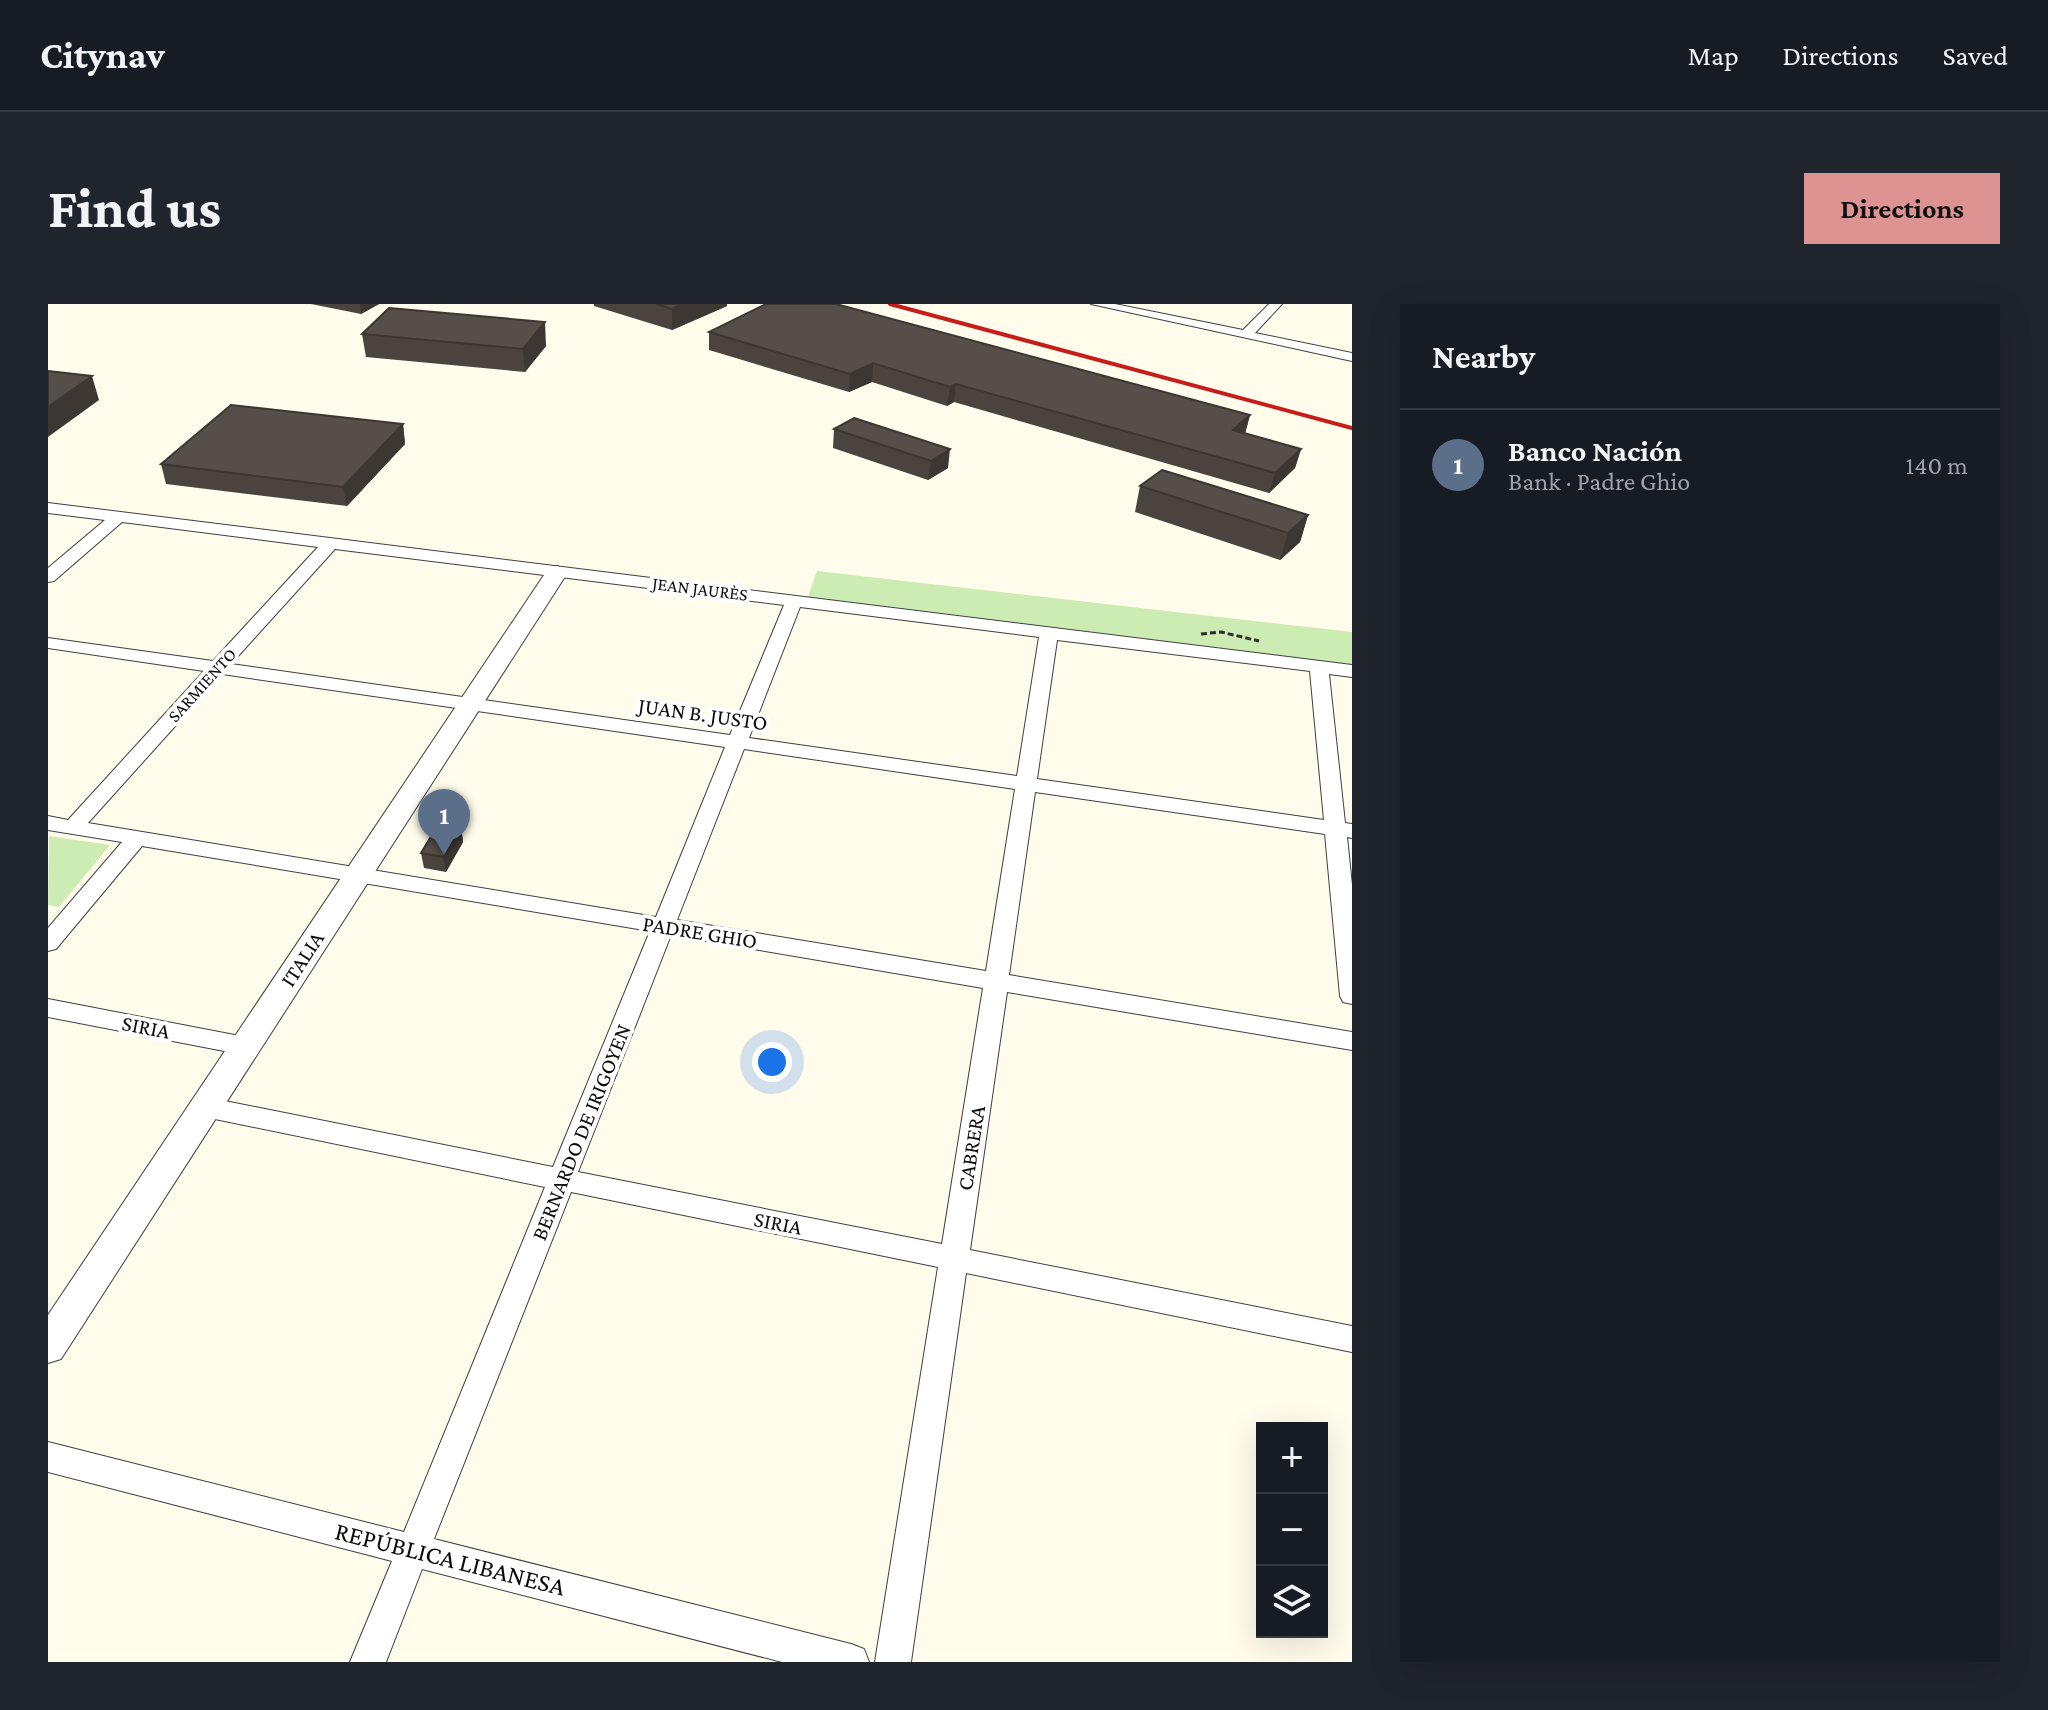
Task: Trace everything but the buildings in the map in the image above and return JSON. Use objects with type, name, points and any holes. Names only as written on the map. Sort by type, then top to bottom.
[{"type":"street","points":[[1097,304],[1352,357]]},
{"type":"street","points":[[1246,335],[1276,304]]},
{"type":"street","name":"JEAN JAURÈS","points":[[48,508],[1352,671]]},
{"type":"street","points":[[48,577],[118,517]]},
{"type":"street","name":"SARMIENTO","points":[[73,827],[331,543]]},
{"type":"street","name":"ITALIA","points":[[48,1347],[557,572]]},
{"type":"street","name":"BERNARDO DE IRIGOYEN","points":[[368,1662],[794,601]]},
{"type":"street","name":"CABRERA","points":[[893,1662],[1049,633]]},
{"type":"street","name":"JUAN B. JUSTO","points":[[48,643],[1344,830]]},
{"type":"street","points":[[1319,667],[1344,830],[1352,996]]},
{"type":"street","name":"PADRE GHIO","points":[[48,823],[1352,1041]]},
{"type":"street","points":[[48,943],[137,838]]},
{"type":"street","name":"SIRIA","points":[[48,1008],[245,1046]]},
{"type":"street","name":"SIRIA","points":[[205,1107],[1352,1339]]},
{"type":"street","name":"REPÚBLICA LIBANESA","points":[[48,1457],[851,1662]]},
{"type":"green space","points":[[817,571],[1352,632],[1352,665],[808,597]]},
{"type":"green space","points":[[49,836],[110,845],[59,907],[48,905]]},
{"type":"railway","points":[[890,304],[1352,428]]},
{"type":"place","name":"Banco Nación","points":[[444,855]]}]
